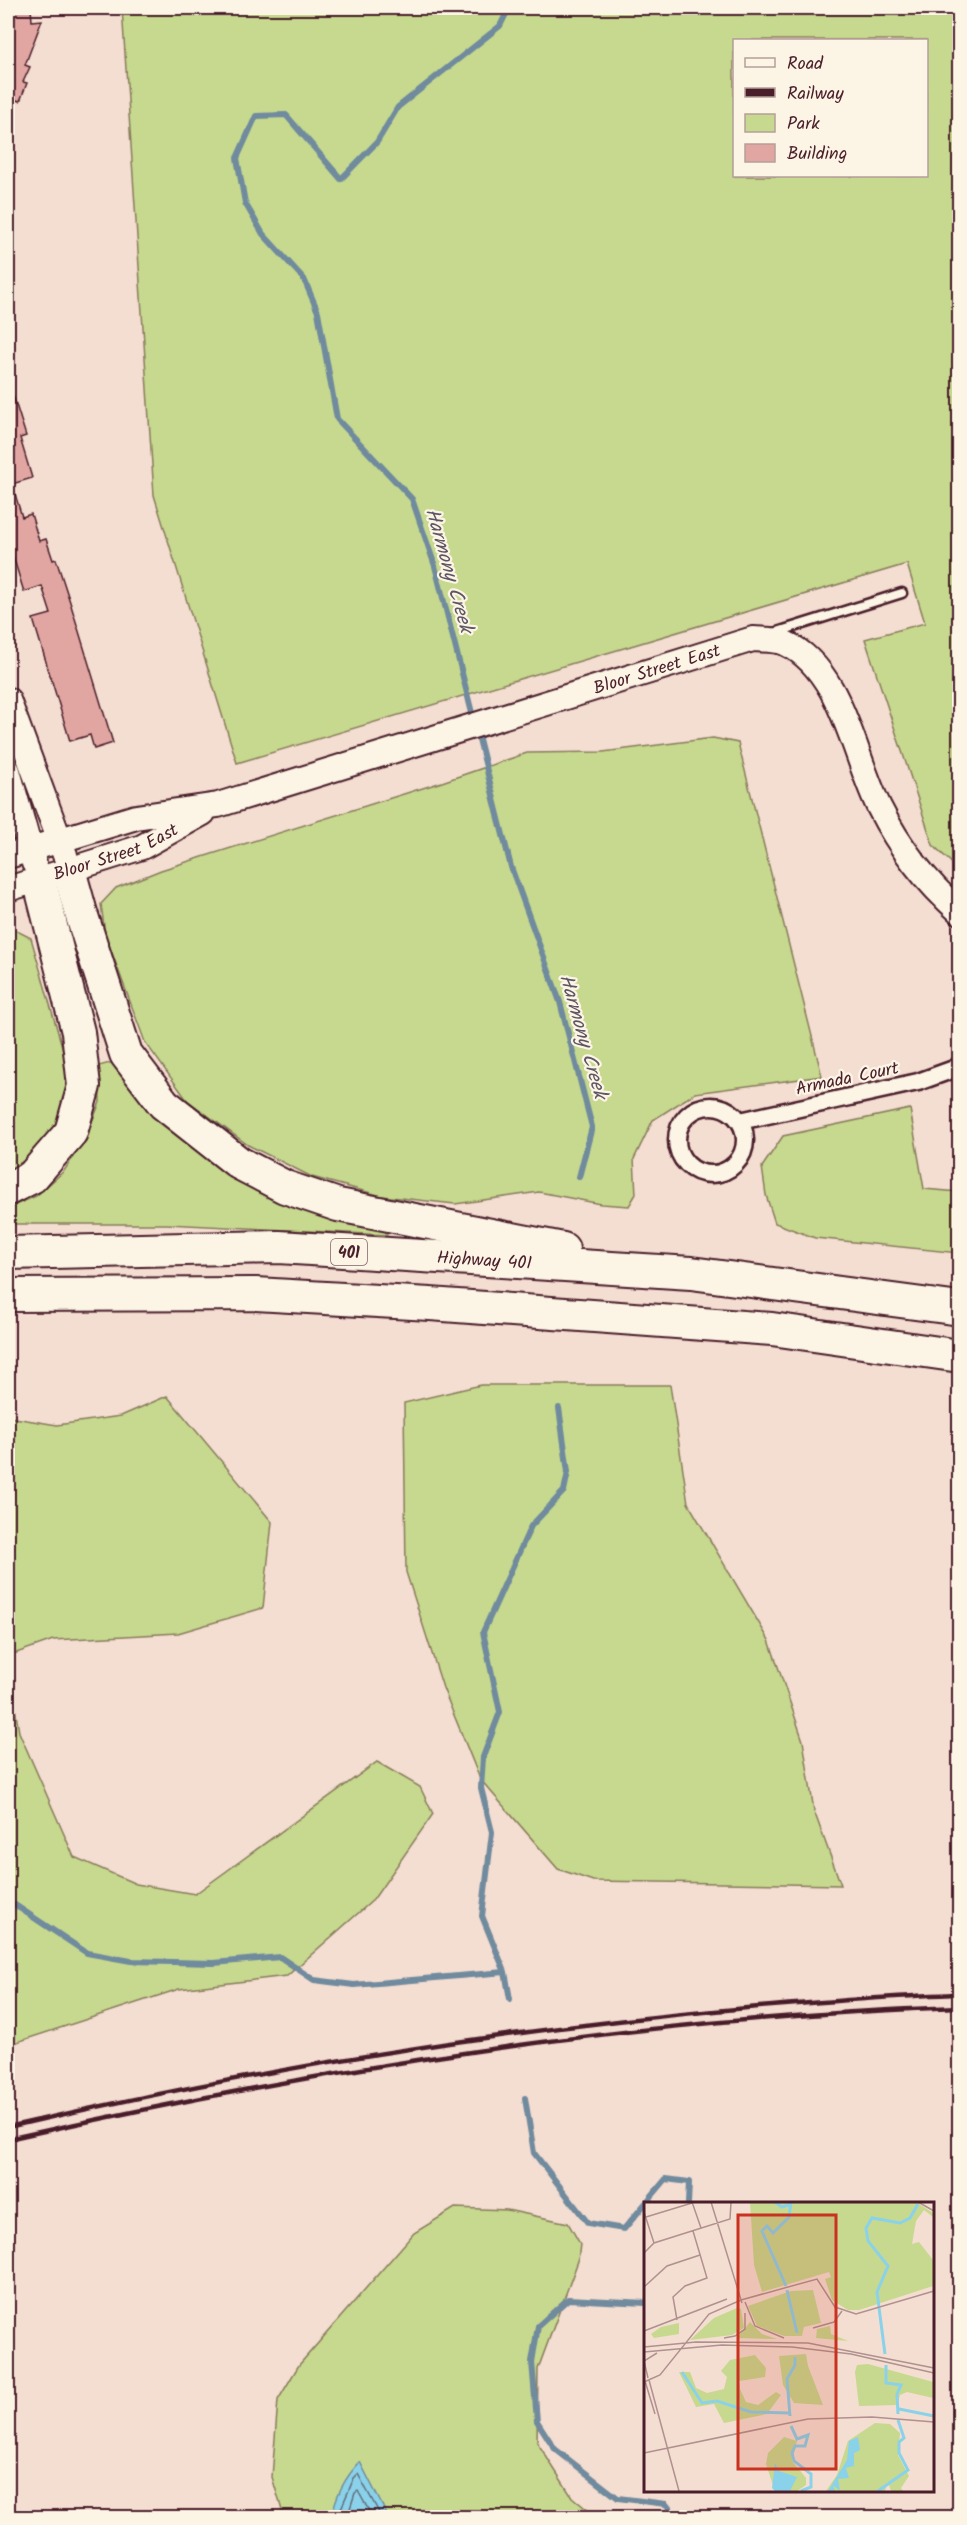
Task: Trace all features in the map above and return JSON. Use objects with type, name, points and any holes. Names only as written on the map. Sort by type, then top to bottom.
[{"type":"highway","points":[[69,870],[126,1054],[164,1104],[239,1163],[285,1187],[338,1205],[691,1273]]},
{"type":"highway","points":[[8,1189],[32,1177],[71,1132],[84,1086],[78,1032],[39,879]]},
{"type":"highway","name":"Highway 401","points":[[8,1253],[279,1247],[691,1273],[960,1309]]},
{"type":"highway","points":[[8,1295],[256,1294],[477,1307],[772,1329],[960,1356]]},
{"type":"main road","name":"Bloor Street East","points":[[8,856],[136,818],[218,805],[753,639],[783,642],[804,654],[822,674],[836,698],[870,786],[895,836],[925,878],[960,912]]},
{"type":"main road","points":[[8,700],[61,839],[69,870]]},
{"type":"main road","points":[[8,771],[39,879]]},
{"type":"main road","name":"Bloor Street East","points":[[8,889],[142,847],[218,805]]},
{"type":"street","name":"Armada Court","points":[[740,1121],[918,1082],[960,1065]]},
{"type":"street","points":[[722,1108],[732,1113],[740,1121],[745,1143],[743,1154],[728,1170],[718,1174],[706,1174],[696,1171],[687,1164],[681,1155],[678,1133],[690,1114],[700,1109],[722,1108]]},
{"type":"lane","points":[[753,639],[902,593]]},
{"type":"green space","points":[[122,8],[959,8],[959,870],[933,845],[865,639],[925,623],[907,564],[237,763],[154,495]]},
{"type":"green space","points":[[713,738],[738,743],[822,1076],[695,1093],[653,1120],[634,1159],[636,1194],[629,1206],[601,1204],[539,1192],[455,1204],[382,1196],[312,1177],[248,1145],[187,1100],[145,1042],[105,934],[101,904],[116,888],[161,870],[527,753],[603,752]]},
{"type":"green space","points":[[8,928],[31,938],[63,1050],[68,1092],[54,1129],[29,1158],[8,1170]]},
{"type":"green space","points":[[117,1061],[181,1135],[239,1181],[302,1208],[383,1225],[387,1235],[167,1224],[8,1224],[8,1208],[36,1196],[64,1171],[86,1137],[100,1102],[99,1066]]},
{"type":"green space","points":[[910,1109],[924,1189],[959,1192],[959,1253],[815,1238],[775,1223],[766,1195],[762,1167],[783,1136]]},
{"type":"green space","points":[[481,1385],[670,1385],[688,1503],[769,1640],[803,1741],[814,1811],[841,1885],[593,1881],[558,1869],[480,1779],[443,1688],[406,1572],[404,1403]]},
{"type":"green space","points":[[167,1396],[272,1522],[263,1608],[178,1633],[53,1640],[8,1656],[8,1417],[57,1425],[121,1416]]},
{"type":"green space","points":[[8,1665],[19,1732],[74,1857],[136,1884],[195,1894],[377,1762],[420,1787],[433,1814],[373,1900],[287,1976],[179,1989],[8,2045]]},
{"type":"green space","points":[[455,2208],[507,2210],[568,2223],[580,2244],[578,2261],[538,2369],[537,2442],[572,2497],[596,2517],[284,2517],[272,2477],[278,2400],[299,2365],[414,2233]]},
{"type":"water","points":[[360,2462],[388,2517],[333,2517],[335,2502],[342,2487]]},
{"type":"building","points":[[8,8],[31,8],[32,21],[42,20],[25,65],[30,67],[23,82],[27,83],[20,101],[16,100],[8,120]]},
{"type":"building","points":[[11,389],[26,436],[20,438],[32,478],[12,484],[22,517],[31,514],[39,541],[46,539],[53,560],[56,559],[70,602],[113,743],[94,749],[90,735],[70,741],[33,619],[51,614],[42,586],[24,592],[8,540],[8,390]]},
{"type":"waterway","name":"Harmony Creek","points":[[474,721],[435,566],[412,499],[337,419],[318,312],[304,279],[263,234],[245,203],[237,158],[256,116],[286,115],[341,179],[377,142],[398,107],[500,26],[509,8]]},
{"type":"waterway","name":"Harmony Creek","points":[[477,731],[511,867],[560,1002],[592,1127],[579,1177]]},
{"type":"waterway","name":"Harmony Creek","points":[[510,1999],[505,1972],[482,1916],[492,1832],[481,1788],[483,1757],[500,1712],[483,1632],[531,1526],[564,1491],[568,1472],[559,1408]]},
{"type":"waterway","points":[[8,1904],[15,1905],[87,1953],[131,1961],[214,1963],[280,1957],[314,1980],[354,1985],[505,1972]]},
{"type":"waterway","name":"Harmony Creek","points":[[525,2098],[534,2153],[588,2223],[624,2229],[644,2205]]},
{"type":"waterway","name":"Harmony Creek","points":[[647,2202],[666,2179],[689,2182],[688,2202]]},
{"type":"waterway","name":"Harmony Creek","points":[[644,2303],[568,2299],[538,2326],[532,2362],[537,2421],[555,2449],[618,2498],[666,2504],[677,2518]]},
{"type":"railway","points":[[8,2127],[191,2087],[468,2040],[747,2008],[960,1994]]},
{"type":"railway","points":[[8,2139],[244,2090],[481,2050],[719,2022],[960,2007]]}]
